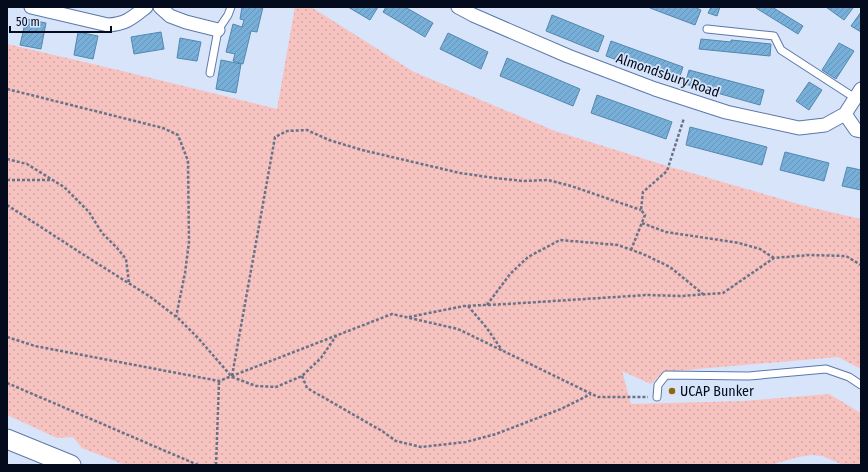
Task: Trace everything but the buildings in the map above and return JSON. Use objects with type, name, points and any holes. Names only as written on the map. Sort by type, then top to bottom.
[{"type":"street","points":[[31,7],[108,25],[118,24],[132,18],[146,7]]},
{"type":"street","points":[[160,7],[170,16],[186,22],[218,30]]},
{"type":"street","name":"Almondsbury Road","points":[[458,7],[474,11],[568,56],[655,89],[726,112],[799,128],[825,125],[845,114],[858,94]]},
{"type":"street","points":[[845,114],[856,130],[861,131]]},
{"type":"street","points":[[7,439],[71,465]]},
{"type":"lane","points":[[210,74],[218,30],[228,15],[231,7]]},
{"type":"lane","points":[[707,29],[774,36],[781,50],[858,94]]},
{"type":"lane","points":[[657,397],[658,384],[666,375],[749,376],[826,369],[849,377],[861,385]]},
{"type":"path","points":[[7,89],[163,128],[178,135],[188,161],[189,242],[185,273],[176,316]]},
{"type":"path","points":[[641,210],[643,192],[667,171],[684,118]]},
{"type":"path","points":[[232,377],[275,137],[287,130],[306,130],[329,140],[362,150],[460,173],[523,181],[548,180],[571,186],[641,210],[645,215],[632,250]]},
{"type":"path","points":[[7,159],[27,164],[52,180],[64,188],[89,212],[102,233],[126,259],[129,284]]},
{"type":"path","points":[[7,180],[52,180]]},
{"type":"path","points":[[7,205],[149,296],[176,316],[199,339],[232,377],[256,386],[276,387],[302,376],[321,358],[336,336]]},
{"type":"path","points":[[642,223],[666,232],[739,243],[760,249],[774,258]]},
{"type":"path","points":[[487,305],[510,274],[528,257],[560,240],[618,245],[643,254],[670,267],[704,294]]},
{"type":"path","points":[[406,317],[468,306],[723,293],[774,258],[808,255],[846,256],[861,265]]},
{"type":"path","points":[[468,306],[486,327],[502,350]]},
{"type":"path","points":[[7,337],[35,346],[219,382],[392,314],[458,329],[598,397],[657,397]]},
{"type":"path","points":[[302,376],[307,388],[382,431],[396,441],[421,447],[466,442],[496,434],[561,409],[592,394]]},
{"type":"path","points":[[216,465],[219,382]]},
{"type":"path","points":[[7,384],[198,465]]},
{"type":"shaded area","points":[[295,7],[311,7],[414,72],[555,131],[664,165],[809,207],[861,219],[861,369],[838,357],[663,372],[651,384],[622,371],[631,404],[744,401],[829,394],[861,413],[861,465],[844,465],[822,456],[811,455],[798,457],[771,465],[125,465],[82,448],[73,437],[57,438],[7,415],[7,44],[277,109]]},
{"type":"place","name":"UCAP Bunker","points":[[672,391]]}]
